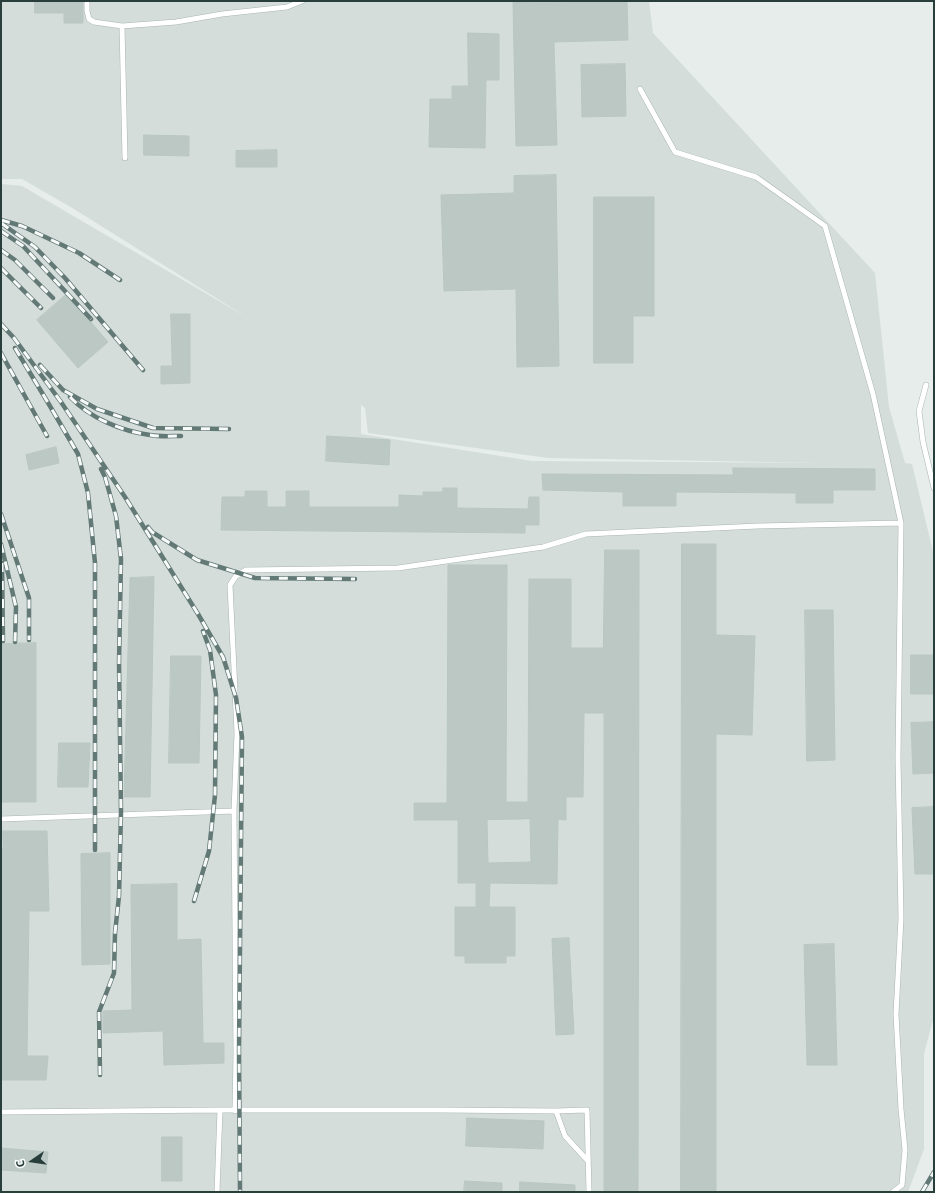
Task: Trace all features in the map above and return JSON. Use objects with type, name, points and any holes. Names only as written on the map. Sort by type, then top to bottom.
[{"type":"lane","points":[[87,1],[89,19],[94,22],[122,26],[176,22],[222,14],[287,7],[302,1]]},
{"type":"lane","points":[[122,26],[125,158]]},
{"type":"lane","points":[[640,89],[675,152],[756,177],[825,226],[873,394],[901,523],[898,758],[901,918],[896,1014],[901,1109],[905,1150],[902,1185],[893,1192]]},
{"type":"lane","points":[[926,386],[918,411],[923,442],[934,488]]},
{"type":"lane","points":[[235,1111],[234,811],[237,733],[230,585],[236,576],[246,570],[398,568],[543,547],[586,534],[758,526],[901,523]]},
{"type":"lane","points":[[1,820],[234,811]]},
{"type":"lane","points":[[217,1192],[220,1110]]},
{"type":"lane","points":[[1,1112],[220,1110],[587,1110],[589,1192]]},
{"type":"lane","points":[[556,1111],[564,1136],[588,1161]]},
{"type":"shaded area","points":[[1,1],[649,1],[653,33],[875,273],[889,407],[905,463],[912,464],[934,556],[934,1016],[924,1054],[924,1149],[908,1192],[1,1192],[1,184],[22,186],[248,318],[74,209],[22,179],[1,179]],"holes":[[[361,405],[365,408],[368,433],[548,458],[824,463],[532,461],[361,434]]]},
{"type":"building","points":[[35,1],[83,1],[83,23],[64,23],[64,13],[35,13]]},
{"type":"building","points":[[627,1],[628,40],[554,42],[557,145],[516,146],[513,3]]},
{"type":"building","points":[[468,33],[499,34],[499,80],[486,80],[485,148],[429,147],[430,99],[452,99],[452,86],[468,86]]},
{"type":"building","points":[[625,64],[626,116],[582,117],[581,65]]},
{"type":"building","points":[[144,135],[189,136],[189,156],[144,155]]},
{"type":"building","points":[[277,150],[277,167],[236,167],[236,151]]},
{"type":"building","points":[[556,175],[559,366],[517,367],[516,289],[444,291],[441,195],[514,193],[514,176]]},
{"type":"building","points":[[594,197],[654,197],[654,316],[633,316],[633,363],[594,363]]},
{"type":"building","points":[[67,294],[108,342],[78,368],[37,320]]},
{"type":"building","points":[[171,314],[190,314],[190,383],[161,384],[161,366],[172,366]]},
{"type":"building","points":[[327,436],[390,440],[389,465],[326,461]]},
{"type":"building","points":[[56,447],[59,463],[29,470],[26,455]]},
{"type":"building","points":[[733,468],[875,469],[875,490],[833,490],[833,503],[796,503],[796,493],[676,492],[676,506],[623,506],[623,492],[543,490],[542,474],[733,475]]},
{"type":"building","points":[[443,488],[457,488],[457,508],[528,509],[529,497],[539,497],[539,525],[525,525],[525,533],[221,530],[222,497],[245,497],[245,491],[267,491],[267,507],[286,507],[286,491],[309,491],[309,507],[399,507],[399,495],[423,496],[423,492],[443,492]]},
{"type":"building","points":[[682,544],[716,544],[716,635],[755,636],[752,735],[716,734],[716,1192],[681,1192]]},
{"type":"building","points":[[605,550],[639,550],[638,1192],[604,1192],[604,713],[584,713],[583,797],[566,797],[566,820],[558,819],[557,884],[490,883],[489,907],[515,907],[515,956],[506,956],[506,963],[465,963],[465,956],[455,956],[455,907],[476,907],[476,883],[458,883],[458,820],[414,820],[414,803],[447,803],[448,565],[507,565],[506,802],[528,802],[529,579],[571,579],[571,648],[603,648]],"holes":[[[530,819],[531,862],[488,863],[487,820]]]},
{"type":"building","points":[[154,577],[150,797],[124,797],[130,578]]},
{"type":"building","points":[[805,610],[833,610],[835,760],[807,761]]},
{"type":"building","points":[[36,643],[36,802],[1,802],[1,644]]},
{"type":"building","points":[[911,655],[933,655],[934,694],[911,694]]},
{"type":"building","points":[[171,656],[201,656],[199,763],[169,763]]},
{"type":"building","points":[[934,722],[934,773],[913,774],[911,723]]},
{"type":"building","points":[[59,743],[90,743],[88,787],[58,787]]},
{"type":"building","points":[[934,807],[934,874],[915,874],[912,808]]},
{"type":"building","points":[[3,831],[47,831],[49,911],[29,911],[27,1056],[48,1056],[46,1080],[1,1080],[1,849],[3,849]]},
{"type":"building","points":[[110,853],[110,964],[82,965],[81,854]]},
{"type":"building","points":[[177,884],[177,940],[201,939],[203,1043],[224,1043],[224,1063],[164,1065],[163,1031],[103,1033],[103,1011],[132,1010],[131,885]]},
{"type":"building","points":[[569,938],[574,1034],[556,1035],[552,939]]},
{"type":"building","points":[[834,944],[837,1065],[807,1065],[804,945]]},
{"type":"building","points":[[467,1118],[544,1121],[543,1149],[466,1146]]},
{"type":"building","points":[[162,1137],[182,1137],[182,1181],[162,1181]]},
{"type":"building","points":[[1,1148],[48,1152],[46,1173],[1,1170]]},
{"type":"building","points":[[465,1181],[502,1183],[502,1192],[464,1192]]},
{"type":"building","points":[[520,1182],[575,1185],[575,1192],[520,1192]]},
{"type":"railway","points":[[1,220],[22,226],[79,253],[120,280]]},
{"type":"railway","points":[[1,223],[35,247],[65,278],[143,370]]},
{"type":"railway","points":[[1,231],[23,246],[91,319]]},
{"type":"railway","points":[[1,250],[15,260],[53,298]]},
{"type":"railway","points":[[1,268],[41,308]]},
{"type":"railway","points":[[1,324],[14,338],[61,402],[125,497],[223,657],[236,698],[242,737],[239,1050],[240,1192]]},
{"type":"railway","points":[[15,348],[78,454],[88,493],[95,563],[95,850]]},
{"type":"railway","points":[[1,353],[47,436]]},
{"type":"railway","points":[[40,365],[63,390],[97,409],[153,428],[229,429]]},
{"type":"railway","points":[[70,397],[96,417],[117,427],[154,436],[181,436]]},
{"type":"railway","points":[[100,1075],[99,1012],[114,973],[115,933],[119,896],[121,812],[119,662],[121,559],[116,516],[105,477],[101,469]]},
{"type":"railway","points":[[1,514],[29,598],[29,640]]},
{"type":"railway","points":[[148,527],[152,532],[197,560],[255,578],[355,579]]},
{"type":"railway","points":[[1,544],[16,607],[15,642]]},
{"type":"railway","points":[[2,563],[3,641]]},
{"type":"railway","points":[[194,901],[209,851],[215,795],[216,695],[210,650],[203,631]]},
{"type":"railway","points":[[922,1192],[934,1172]]}]
